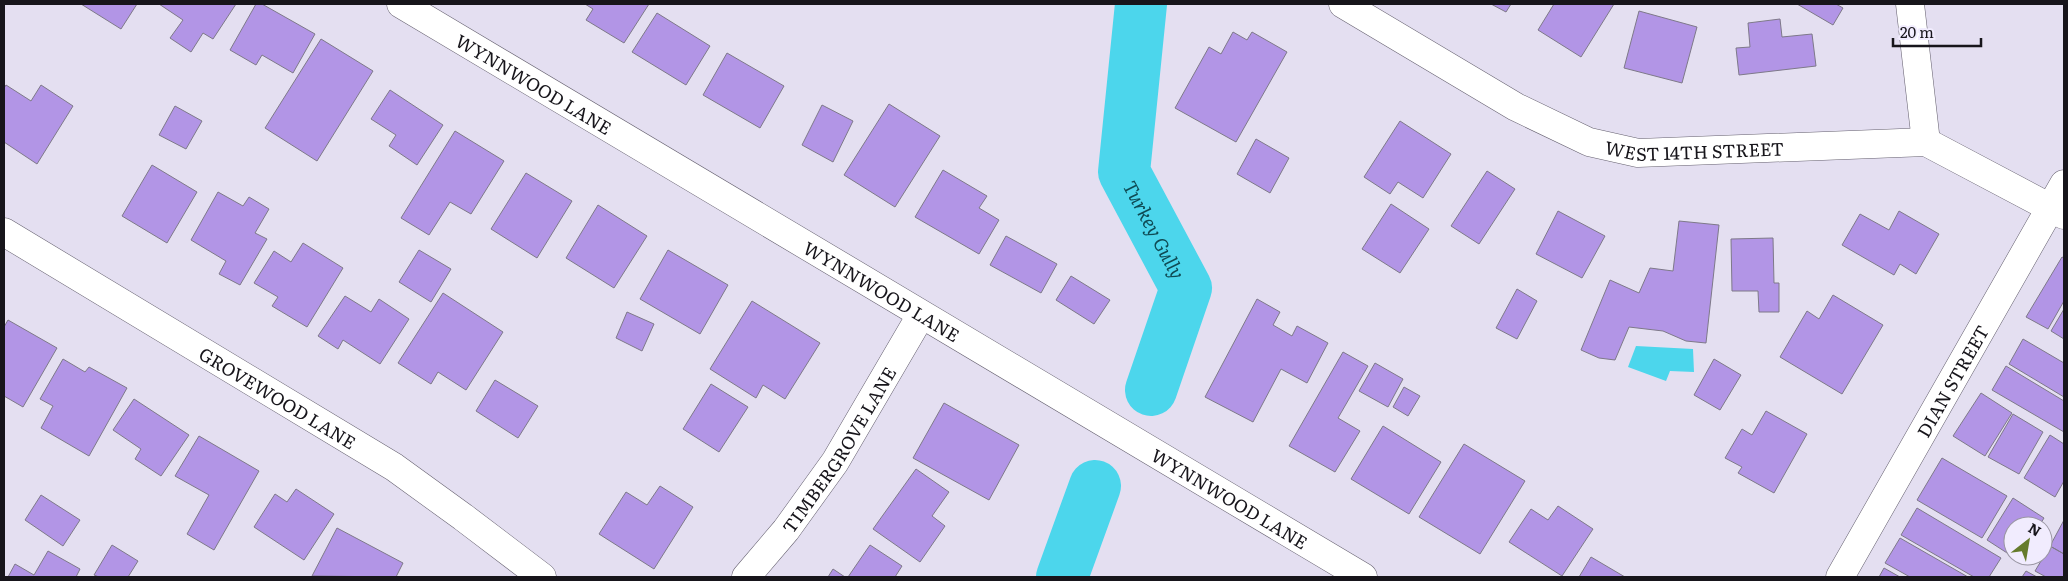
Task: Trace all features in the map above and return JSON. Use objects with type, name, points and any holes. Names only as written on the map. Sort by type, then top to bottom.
[{"type":"street","name":"WYNNWOOD LANE","points":[[401,4],[920,315],[1363,577]]},
{"type":"street","name":"WEST 14TH STREET","points":[[1343,4],[1516,107],[1589,142],[1605,146],[1638,153],[1926,142]]},
{"type":"street","points":[[1910,4],[1926,142],[2058,211]]},
{"type":"street","name":"DIAN STREET","points":[[1840,577],[2058,211],[2064,184]]},
{"type":"street","name":"GROVEWOOD LANE","points":[[4,232],[394,468],[542,577]]},
{"type":"street","name":"TIMBERGROVE LANE","points":[[746,577],[786,530],[834,462],[920,315]]},
{"type":"water","points":[[1636,346],[1693,349],[1694,372],[1670,371],[1666,381],[1628,367]]},
{"type":"building","points":[[81,4],[137,4],[121,29]]},
{"type":"building","points":[[159,4],[236,4],[213,39],[203,33],[191,52],[170,38],[183,20]]},
{"type":"building","points":[[256,4],[262,4],[315,34],[293,73],[262,55],[256,65],[230,50]]},
{"type":"building","points":[[585,4],[649,4],[624,43],[586,20],[593,9]]},
{"type":"building","points":[[1491,4],[1511,4],[1506,12]]},
{"type":"building","points":[[1554,4],[1614,4],[1581,57],[1538,30]]},
{"type":"building","points":[[1797,4],[1836,4],[1843,8],[1833,25]]},
{"type":"building","points":[[1639,11],[1697,27],[1682,83],[1624,68]]},
{"type":"building","points":[[657,13],[710,46],[686,85],[632,52]]},
{"type":"building","points":[[1780,19],[1782,37],[1812,34],[1816,66],[1739,75],[1736,48],[1750,47],[1748,23]]},
{"type":"building","points":[[1233,32],[1247,40],[1252,32],[1287,52],[1236,142],[1175,108],[1209,47],[1221,54]]},
{"type":"building","points":[[321,39],[373,71],[317,161],[265,128]]},
{"type":"building","points":[[727,53],[784,86],[760,128],[703,95]]},
{"type":"building","points":[[6,85],[31,101],[41,85],[73,106],[37,164],[4,142],[4,88]]},
{"type":"building","points":[[390,90],[443,125],[417,165],[389,146],[396,135],[371,119]]},
{"type":"building","points":[[889,104],[940,136],[895,207],[844,175]]},
{"type":"building","points":[[822,105],[853,121],[833,162],[802,145]]},
{"type":"building","points":[[175,106],[202,121],[186,149],[159,135]]},
{"type":"building","points":[[1400,121],[1451,154],[1423,198],[1398,182],[1390,194],[1364,177]]},
{"type":"building","points":[[455,131],[504,161],[471,214],[450,202],[429,235],[401,218]]},
{"type":"building","points":[[1256,139],[1289,158],[1270,193],[1237,174]]},
{"type":"building","points":[[152,165],[197,192],[167,243],[122,216]]},
{"type":"building","points":[[943,170],[987,196],[979,208],[999,220],[979,254],[915,217]]},
{"type":"building","points":[[1487,171],[1515,189],[1479,244],[1451,226]]},
{"type":"building","points":[[526,173],[572,201],[537,258],[491,229]]},
{"type":"building","points":[[218,192],[243,206],[249,197],[269,209],[255,233],[267,239],[240,285],[219,274],[226,261],[191,240]]},
{"type":"building","points":[[1391,204],[1429,229],[1400,273],[1362,249]]},
{"type":"building","points":[[598,205],[647,236],[614,288],[566,258]]},
{"type":"building","points":[[1558,211],[1605,236],[1582,278],[1536,254]]},
{"type":"building","points":[[1899,211],[1939,234],[1916,274],[1900,264],[1894,275],[1842,245],[1860,214],[1889,230]]},
{"type":"building","points":[[1679,221],[1719,225],[1706,343],[1686,341],[1663,331],[1629,327],[1615,360],[1599,358],[1581,350],[1610,280],[1639,293],[1650,268],[1673,271]]},
{"type":"building","points":[[1006,236],[1057,264],[1041,293],[990,265]]},
{"type":"building","points":[[1773,238],[1774,283],[1779,283],[1779,312],[1759,312],[1758,291],[1732,291],[1731,239]]},
{"type":"building","points":[[303,243],[343,268],[307,327],[272,306],[278,297],[254,283],[274,251],[291,262]]},
{"type":"building","points":[[419,250],[451,269],[431,302],[399,282]]},
{"type":"building","points":[[668,250],[728,285],[700,334],[640,299]]},
{"type":"building","points":[[2062,257],[2064,258],[2064,301],[2048,329],[2026,317]]},
{"type":"building","points":[[1071,276],[1110,300],[1094,324],[1056,300]]},
{"type":"building","points":[[1517,289],[1537,301],[1517,339],[1496,328]]},
{"type":"building","points":[[443,293],[503,332],[466,390],[438,372],[431,384],[398,363]]},
{"type":"building","points":[[1833,295],[1883,325],[1842,394],[1780,357],[1807,311],[1819,319]]},
{"type":"building","points":[[345,296],[371,312],[379,299],[409,319],[380,364],[343,340],[338,349],[318,336]]},
{"type":"building","points":[[1257,299],[1280,312],[1273,325],[1292,336],[1297,326],[1328,343],[1307,383],[1281,369],[1253,422],[1205,397]]},
{"type":"building","points":[[752,301],[820,343],[785,399],[763,385],[756,398],[710,369]]},
{"type":"building","points":[[2064,309],[2064,339],[2051,331]]},
{"type":"building","points":[[627,312],[654,324],[642,351],[616,338]]},
{"type":"building","points":[[8,320],[57,348],[23,407],[4,396],[4,327]]},
{"type":"building","points":[[2023,339],[2064,363],[2064,397],[2009,364]]},
{"type":"building","points":[[1343,352],[1368,366],[1338,418],[1360,431],[1335,472],[1289,446]]},
{"type":"building","points":[[63,359],[85,372],[89,367],[127,388],[89,456],[41,428],[53,406],[40,399]]},
{"type":"building","points":[[1714,359],[1741,375],[1720,410],[1694,395]]},
{"type":"building","points":[[1375,363],[1403,379],[1388,407],[1359,391]]},
{"type":"building","points":[[2006,366],[2064,401],[2064,432],[1992,390]]},
{"type":"building","points":[[495,380],[538,406],[518,438],[476,411]]},
{"type":"building","points":[[711,384],[748,407],[719,452],[683,429]]},
{"type":"building","points":[[1404,387],[1420,396],[1408,416],[1393,407]]},
{"type":"building","points":[[1981,393],[2012,413],[1985,456],[1953,436]]},
{"type":"building","points":[[134,399],[189,435],[161,476],[135,459],[141,449],[113,430]]},
{"type":"building","points":[[944,403],[1019,445],[989,500],[913,458]]},
{"type":"building","points":[[1766,411],[1807,434],[1774,493],[1738,473],[1742,467],[1725,458],[1742,429],[1752,435]]},
{"type":"building","points":[[2013,414],[2043,432],[2019,474],[1988,457]]},
{"type":"building","points":[[1383,426],[1441,462],[1409,514],[1351,479]]},
{"type":"building","points":[[2050,435],[2064,444],[2064,481],[2055,497],[2024,478]]},
{"type":"building","points":[[199,436],[259,471],[214,550],[187,534],[209,495],[175,476]]},
{"type":"building","points":[[1464,444],[1525,481],[1480,554],[1419,517]]},
{"type":"building","points":[[1942,458],[2007,496],[1982,538],[1917,500]]},
{"type":"building","points":[[916,469],[949,492],[932,516],[945,526],[920,562],[873,529]]},
{"type":"building","points":[[660,486],[693,507],[654,569],[599,534],[626,492],[647,505]]},
{"type":"building","points":[[296,489],[334,514],[304,560],[254,527],[275,494],[287,502]]},
{"type":"building","points":[[41,495],[80,520],[63,546],[25,520]]},
{"type":"building","points":[[2013,498],[2041,516],[2003,516],[2003,550],[1987,540]]},
{"type":"building","points":[[1558,506],[1593,529],[1562,576],[1509,542],[1531,509],[1548,520]]},
{"type":"building","points":[[1917,508],[2001,558],[1989,577],[1974,577],[1901,535]]},
{"type":"building","points":[[2064,520],[2064,554],[2053,548],[2053,540]]},
{"type":"building","points":[[337,528],[403,563],[396,577],[312,576]]},
{"type":"building","points":[[1900,538],[1968,577],[1910,577],[1885,563]]},
{"type":"building","points":[[112,545],[138,561],[128,577],[99,577],[94,575]]},
{"type":"building","points":[[870,545],[902,566],[895,577],[848,577]]},
{"type":"building","points":[[2053,548],[2064,554],[2064,577],[2046,577],[2035,571],[2038,566],[2053,566]]},
{"type":"building","points":[[48,551],[80,569],[76,577],[8,577],[15,564],[34,575]]},
{"type":"building","points":[[1591,557],[1625,577],[1579,577]]},
{"type":"building","points":[[1884,568],[1900,577],[1879,577]]},
{"type":"building","points":[[833,569],[845,577],[828,577]]},
{"type":"building","points":[[2026,571],[2037,577],[2022,577]]},
{"type":"waterway","name":"Turkey Gully","points":[[1141,4],[1124,172],[1186,288],[1151,390]]},
{"type":"waterway","name":"Turkey Gully","points":[[1062,577],[1095,486]]}]
